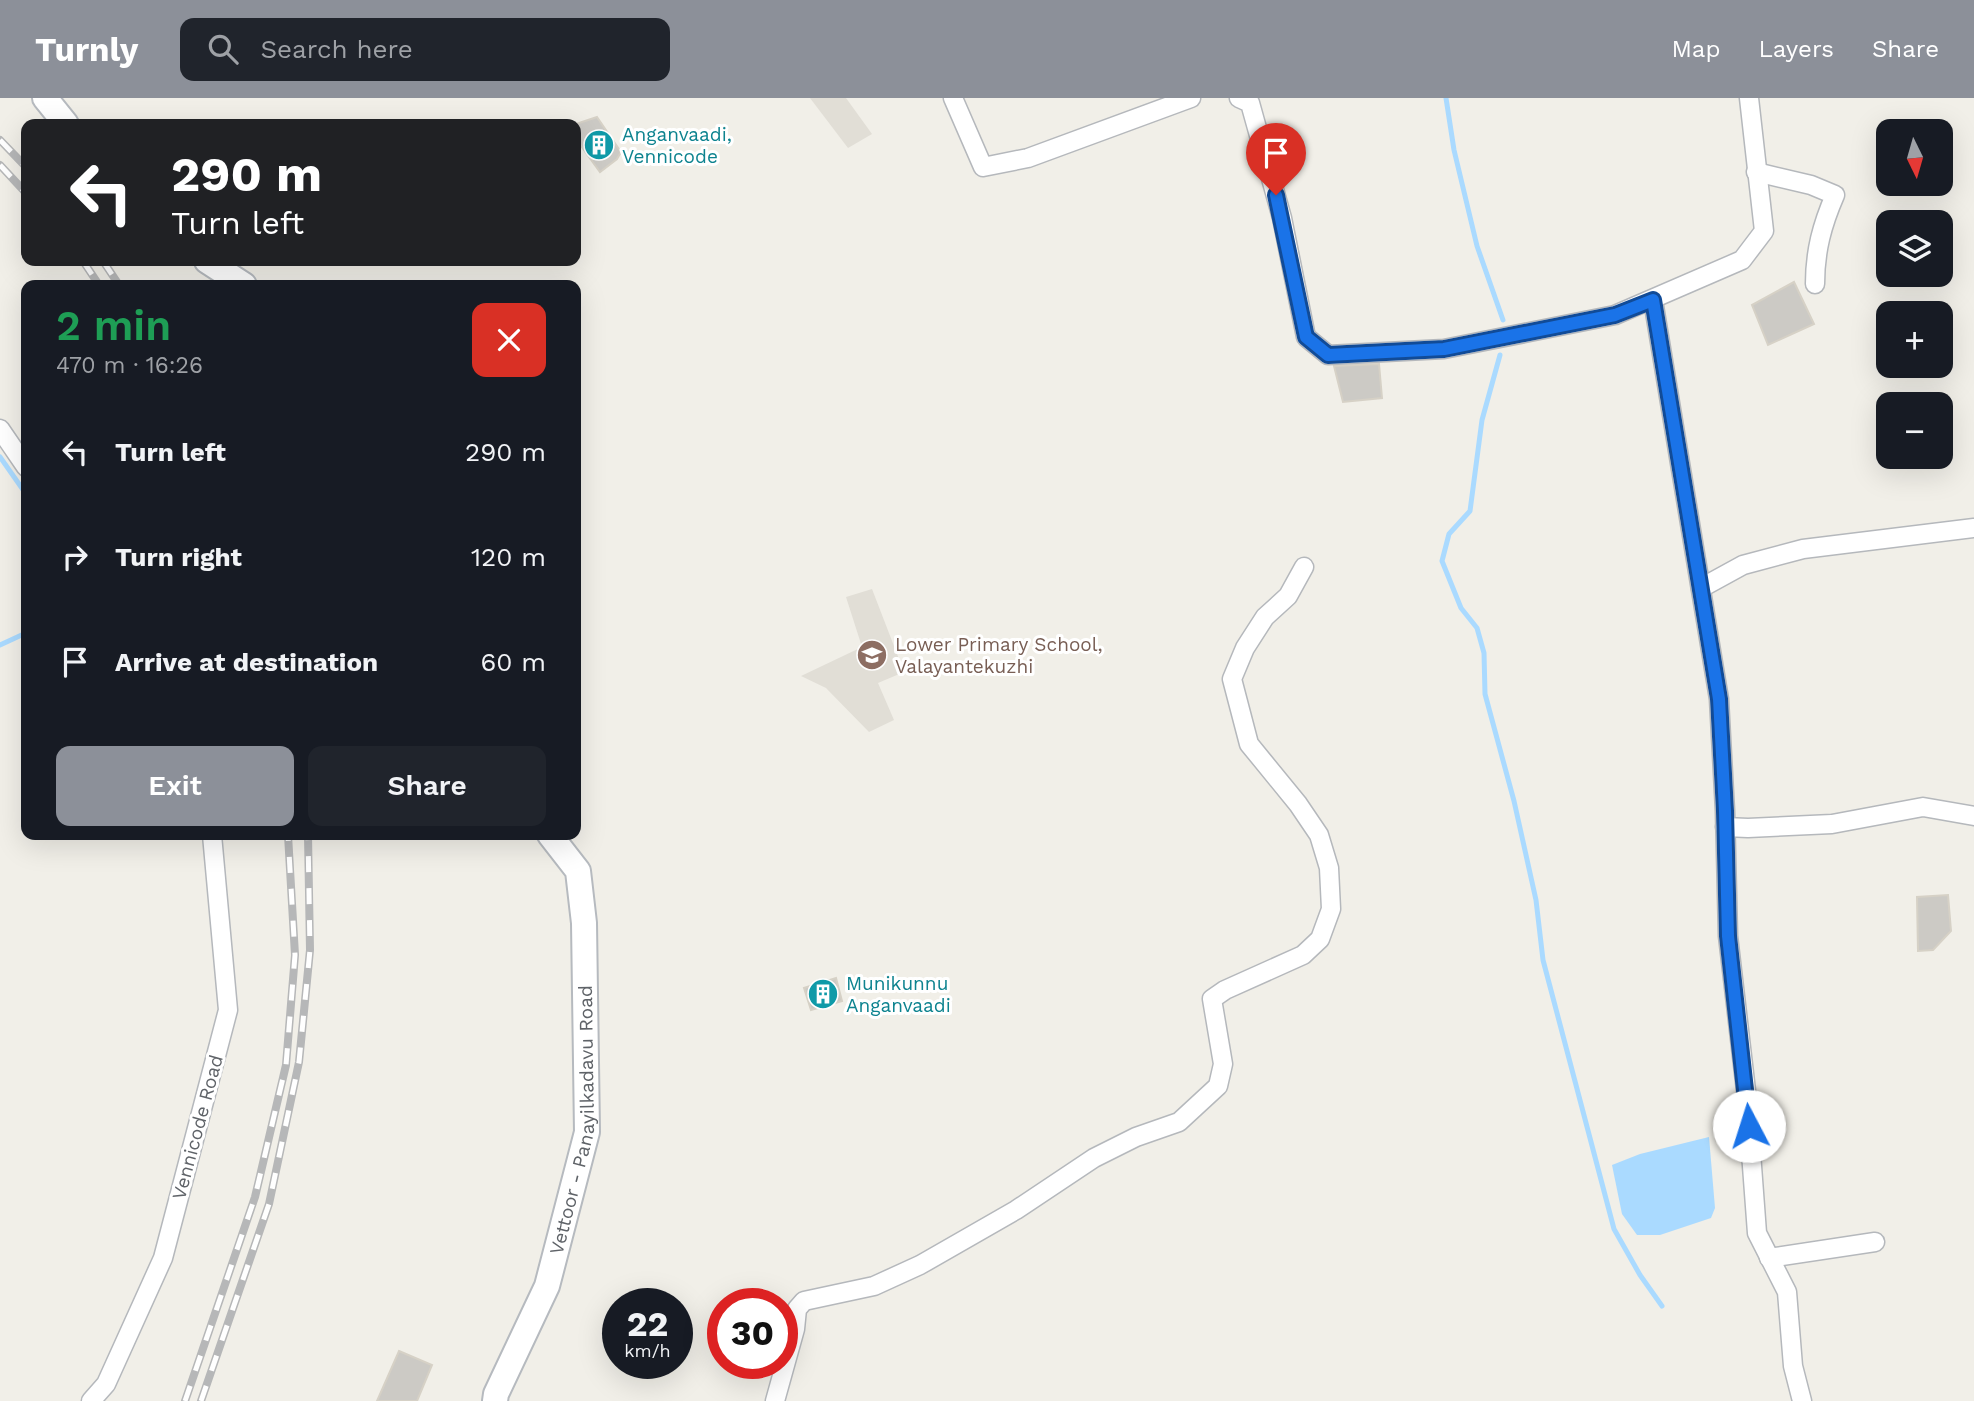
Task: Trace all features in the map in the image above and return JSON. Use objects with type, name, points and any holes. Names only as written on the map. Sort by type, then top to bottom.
[{"type":"main road","points":[[45,98],[62,119]]},
{"type":"main road","points":[[215,266],[236,280]]},
{"type":"main road","name":"Vettoor - Panayilkadavu Road","points":[[495,1401],[547,1286],[587,1132],[584,923],[579,871],[554,840]]},
{"type":"street","points":[[953,98],[983,167],[1028,158],[1191,98]]},
{"type":"street","points":[[1239,98],[1250,103],[1254,116],[1282,218],[1306,337],[1328,355],[1444,349],[1615,315],[1742,260],[1764,231],[1749,98]]},
{"type":"street","points":[[1756,172],[1811,185],[1835,195],[1821,230],[1815,260],[1815,284]]},
{"type":"street","points":[[1653,300],[1719,699],[1726,827],[1728,936],[1757,1233],[1787,1292],[1793,1366],[1802,1401]]},
{"type":"street","points":[[0,429],[21,460]]},
{"type":"street","points":[[1701,588],[1744,565],[1803,549],[1974,528]]},
{"type":"street","points":[[775,1401],[797,1310],[804,1301],[874,1286],[920,1265],[1004,1218],[1094,1158],[1136,1137],[1179,1122],[1218,1086],[1223,1064],[1212,999],[1303,955],[1320,939],[1331,909],[1329,868],[1319,835],[1250,744],[1232,679],[1245,648],[1265,617],[1288,596],[1304,567]]},
{"type":"street","points":[[1726,827],[1832,824],[1923,807],[1974,816]]},
{"type":"street","name":"Vennicode Road","points":[[91,1401],[106,1384],[163,1258],[228,1010],[212,840]]},
{"type":"street","points":[[1769,1258],[1875,1242]]},
{"type":"shaded area","points":[[810,98],[846,98],[872,134],[848,148]]},
{"type":"shaded area","name":"Lower Primary School, Valayantekuzhi","points":[[872,589],[904,672],[878,683],[894,720],[869,732],[826,688],[801,676],[862,647],[846,597]]},
{"type":"water","points":[[1709,1137],[1715,1208],[1711,1218],[1660,1235],[1637,1235],[1622,1214],[1612,1165],[1640,1154]]},
{"type":"building","name":"Anganvaadi, Vennicode","points":[[597,117],[621,152],[617,159],[600,172],[581,146],[581,122]]},
{"type":"building","points":[[1794,282],[1814,324],[1768,345],[1752,305]]},
{"type":"building","points":[[1379,364],[1382,398],[1343,402],[1334,366]]},
{"type":"building","points":[[1948,895],[1951,931],[1933,950],[1918,951],[1917,897]]},
{"type":"building","name":"Munikunnu Anganvaadi","points":[[836,978],[842,1001],[811,1010],[804,988]]},
{"type":"building","points":[[399,1351],[432,1365],[417,1401],[377,1401]]},
{"type":"waterway","points":[[1446,98],[1454,150],[1477,246],[1503,320]]},
{"type":"waterway","points":[[1500,355],[1482,420],[1470,511],[1449,534],[1442,561],[1461,608],[1477,628],[1484,653],[1485,694],[1514,801],[1536,900],[1543,960],[1614,1229],[1640,1275],[1662,1306]]},
{"type":"waterway","points":[[0,457],[21,487]]},
{"type":"waterway","points":[[0,645],[21,635]]},
{"type":"railway","points":[[0,140],[21,162]]},
{"type":"railway","points":[[0,165],[21,188]]},
{"type":"railway","points":[[86,266],[96,280]]},
{"type":"railway","points":[[106,266],[116,280]]},
{"type":"railway","points":[[185,1401],[255,1197],[286,1065],[295,955],[288,840]]},
{"type":"railway","points":[[201,1401],[269,1204],[299,1062],[310,950],[308,840]]},
{"type":"place","name":"Anganvaadi, Vennicode","points":[[599,145]]},
{"type":"place","name":"Lower Primary School, Valayantekuzhi","points":[[872,655]]},
{"type":"place","name":"Munikunnu Anganvaadi","points":[[823,994]]},
{"type":"route","points":[[1276,195],[1306,337],[1328,355],[1444,349],[1615,315],[1653,300],[1719,699],[1728,936],[1749,1126]]}]
